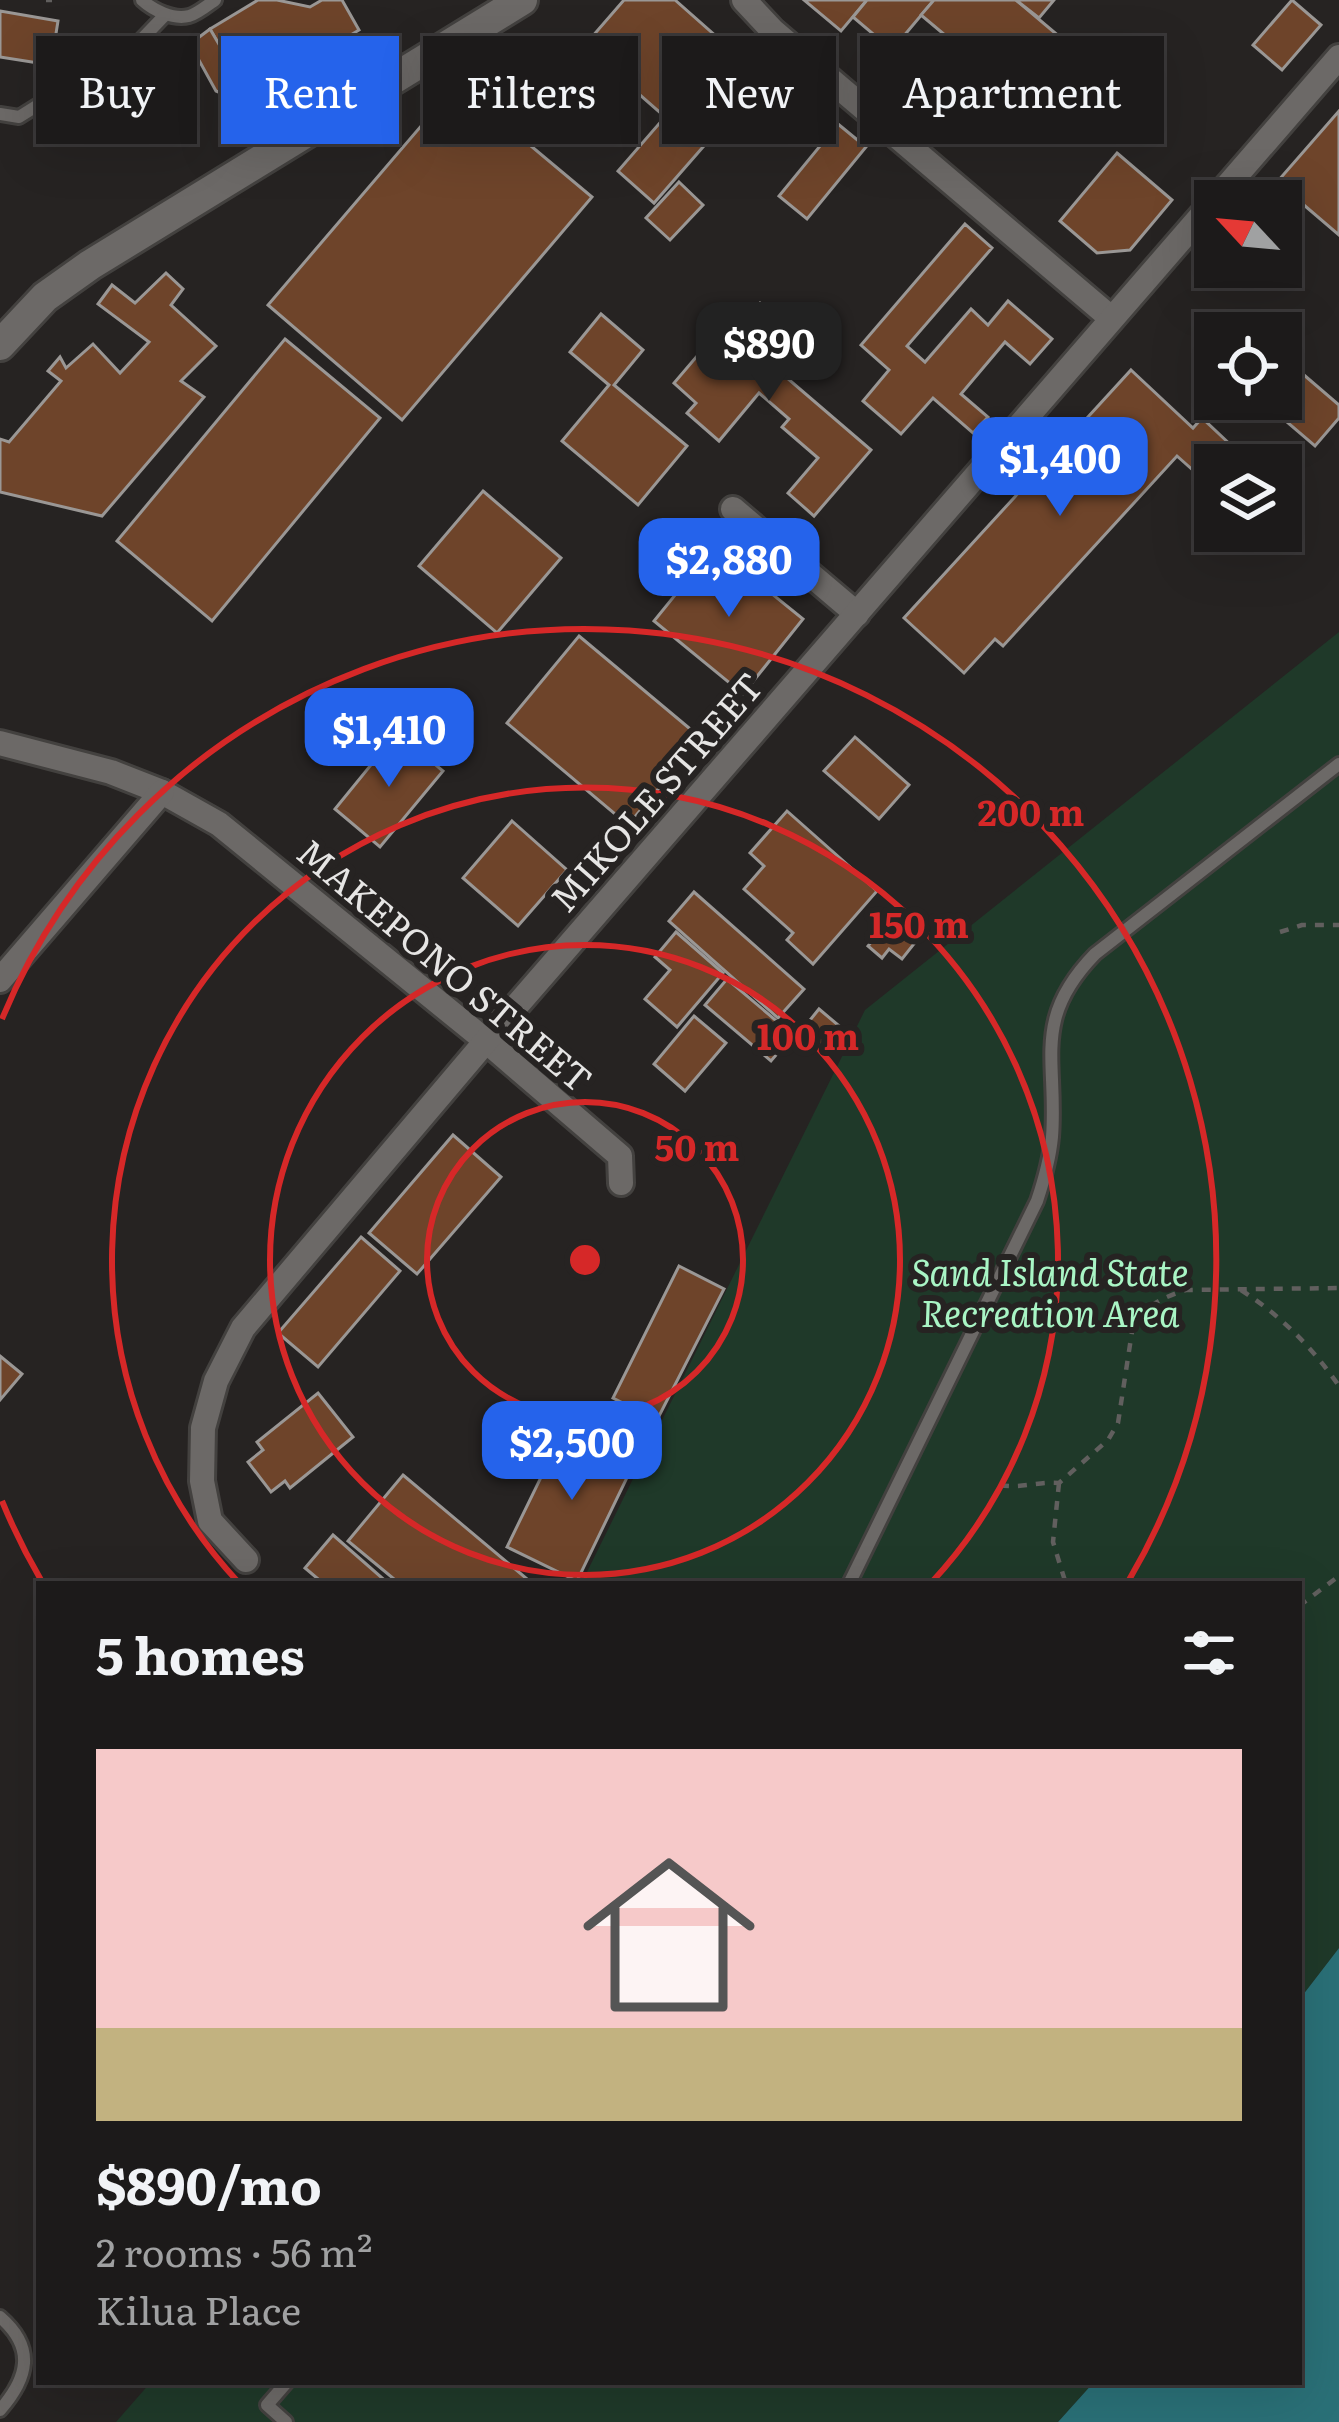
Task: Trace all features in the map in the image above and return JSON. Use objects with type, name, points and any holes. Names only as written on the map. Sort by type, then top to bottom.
[{"type":"street","points":[[0,345],[46,297],[90,265],[522,0]]},
{"type":"street","points":[[744,0],[773,31],[1111,318]]},
{"type":"street","name":"MIKOLE STREET","points":[[246,1560],[209,1521],[202,1481],[203,1428],[216,1381],[243,1328],[1339,57]]},
{"type":"street","points":[[733,509],[856,614]]},
{"type":"street","name":"MAKEPONO STREET","points":[[0,743],[111,772],[162,792],[220,824],[620,1156],[621,1183]]},
{"type":"street","points":[[0,980],[162,792]]},
{"type":"lane","points":[[144,3],[165,15],[188,17],[215,0]]},
{"type":"lane","points":[[0,114],[19,117],[140,41],[165,15]]},
{"type":"lane","points":[[850,1581],[1037,1201],[1052,1138],[1050,1044],[1065,994],[1095,954],[1339,764]]},
{"type":"lane","points":[[0,2317],[22,2344],[25,2366],[17,2390],[0,2410]]},
{"type":"lane","points":[[284,2385],[267,2405],[286,2422]]},
{"type":"path","points":[[1280,932],[1302,925],[1339,925]]},
{"type":"path","points":[[1065,1581],[1053,1542],[1059,1483],[1108,1440],[1118,1423],[1133,1324],[1142,1311],[1186,1290],[1339,1288]]},
{"type":"path","points":[[1240,1289],[1297,1334],[1339,1386]]},
{"type":"path","points":[[1000,1485],[1059,1483]]},
{"type":"path","points":[[1302,1604],[1339,1576]]},
{"type":"green space","name":"Sand Island State Recreation Area","points":[[1339,632],[1339,1948],[1302,1996],[1302,1581],[582,1581],[865,1010]]},
{"type":"green space","points":[[148,2385],[1091,2385],[1058,2422],[116,2422]]},
{"type":"water","points":[[1339,1948],[1339,2422],[1058,2422],[1091,2385],[1302,2385],[1302,1996]]},
{"type":"building","points":[[258,0],[310,7],[322,0],[342,0],[359,30],[349,36],[221,36],[221,48],[210,29]]},
{"type":"building","points":[[624,0],[675,0],[716,36],[662,36],[662,114],[638,93],[638,36],[593,36]]},
{"type":"building","points":[[804,0],[867,0],[841,31]]},
{"type":"building","points":[[867,0],[934,0],[904,36],[875,36],[853,17]]},
{"type":"building","points":[[934,0],[1016,0],[1059,36],[946,36],[921,15]]},
{"type":"building","points":[[1016,0],[1054,0],[1039,18]]},
{"type":"building","points":[[1292,0],[1321,25],[1282,70],[1253,45]]},
{"type":"building","points":[[0,11],[58,21],[56,36],[36,36],[36,63],[0,57]]},
{"type":"building","points":[[210,29],[221,48],[221,93],[197,57],[197,39]]},
{"type":"building","points":[[1339,111],[1339,235],[1302,203],[1302,180],[1279,180]]},
{"type":"building","points":[[662,120],[662,144],[706,144],[654,203],[618,171]]},
{"type":"building","points":[[423,124],[423,144],[529,144],[592,197],[402,420],[268,305]]},
{"type":"building","points":[[836,126],[866,147],[807,219],[779,196],[822,144],[836,144]]},
{"type":"building","points":[[1117,153],[1172,200],[1130,250],[1097,253],[1060,221]]},
{"type":"building","points":[[679,182],[703,205],[670,240],[646,218]]},
{"type":"building","points":[[965,224],[992,248],[907,346],[925,362],[971,309],[988,325],[1008,301],[1052,339],[1030,364],[1005,342],[961,394],[988,417],[973,433],[933,398],[901,434],[863,401],[889,370],[861,345]]},
{"type":"building","points":[[166,273],[183,289],[171,305],[216,346],[181,381],[204,397],[102,516],[0,492],[0,439],[9,442],[61,381],[48,371],[60,357],[66,368],[93,344],[120,373],[149,342],[98,304],[112,285],[135,303]]},
{"type":"building","points":[[760,303],[785,324],[759,354],[871,450],[814,516],[788,493],[818,458],[782,427],[789,419],[759,393],[719,441],[687,413],[696,403],[674,383],[727,321],[737,331]]},
{"type":"building","points":[[601,314],[643,350],[614,385],[687,446],[638,505],[562,441],[609,385],[570,352]]},
{"type":"building","points":[[285,339],[380,418],[212,621],[117,541]]},
{"type":"building","points":[[1131,370],[1193,428],[1204,420],[1230,444],[1194,444],[1194,471],[1177,456],[1003,646],[995,639],[964,673],[904,618]]},
{"type":"building","points":[[1302,373],[1339,405],[1339,418],[1315,446],[1285,420],[1302,420]]},
{"type":"building","points":[[483,491],[561,558],[497,633],[419,566]]},
{"type":"building","points":[[714,547],[803,619],[743,694],[654,621]]},
{"type":"building","points":[[579,636],[701,738],[628,825],[507,723]]},
{"type":"building","points":[[397,733],[443,771],[380,847],[335,809]]},
{"type":"building","points":[[855,737],[909,785],[879,819],[824,771]]},
{"type":"building","points":[[787,811],[877,891],[813,964],[787,940],[793,933],[744,889],[764,866],[750,853]]},
{"type":"building","points":[[512,821],[567,870],[518,926],[463,878]]},
{"type":"building","points":[[694,892],[804,989],[778,1018],[669,921]]},
{"type":"building","points":[[902,919],[921,935],[902,959],[889,949],[882,958],[868,946],[887,922],[895,928]]},
{"type":"building","points":[[676,932],[723,973],[677,1027],[645,999],[670,970],[655,957]]},
{"type":"building","points":[[727,979],[793,1035],[771,1061],[705,1005]]},
{"type":"building","points":[[819,1009],[844,1030],[827,1051],[802,1030]]},
{"type":"building","points":[[694,1016],[726,1043],[685,1091],[654,1064]]},
{"type":"building","points":[[453,1135],[501,1177],[417,1274],[369,1233]]},
{"type":"building","points":[[361,1237],[400,1271],[318,1367],[278,1333]]},
{"type":"building","points":[[679,1266],[724,1289],[657,1420],[613,1398]]},
{"type":"building","points":[[0,1356],[22,1374],[0,1400]]},
{"type":"building","points":[[318,1393],[353,1437],[290,1488],[285,1481],[271,1492],[248,1462],[263,1450],[257,1442]]},
{"type":"building","points":[[566,1426],[636,1459],[577,1581],[507,1547]]},
{"type":"building","points":[[403,1475],[529,1581],[396,1581],[348,1541]]},
{"type":"building","points":[[333,1535],[386,1581],[320,1581],[305,1568]]}]
